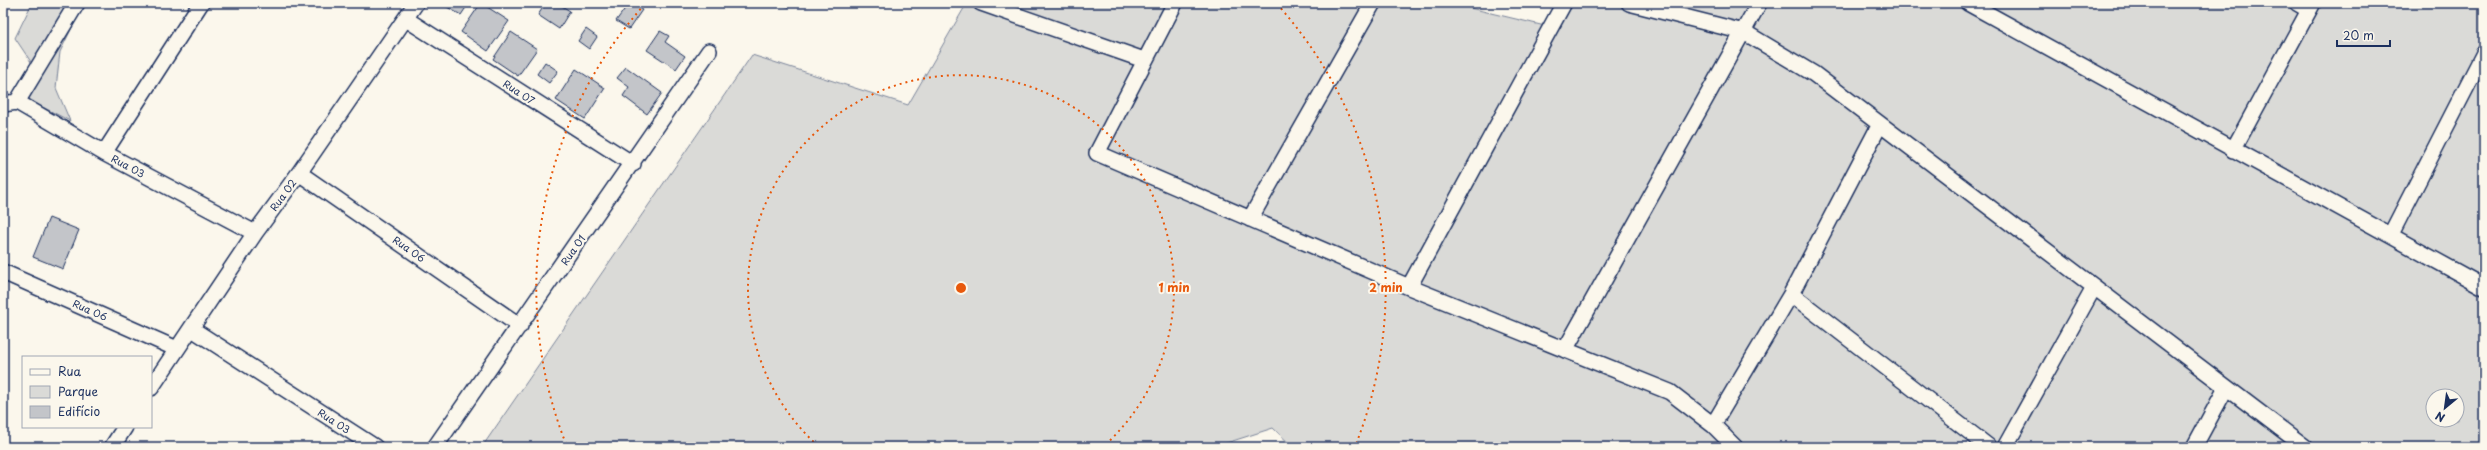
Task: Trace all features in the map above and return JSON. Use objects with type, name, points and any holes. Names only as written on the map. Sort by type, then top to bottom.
[{"type":"street","points":[[10,103],[77,3]]},
{"type":"street","points":[[104,153],[202,3]]},
{"type":"street","name":"Rua 02","points":[[152,386],[255,233],[299,173],[416,3]]},
{"type":"street","points":[[981,3],[1144,60]]},
{"type":"street","points":[[1175,3],[1144,60],[1097,153],[1409,287],[1670,392],[1713,424],[1735,447]]},
{"type":"street","points":[[1250,219],[1373,3]]},
{"type":"street","points":[[1409,287],[1564,3]]},
{"type":"street","points":[[1629,3],[1744,32],[1814,74],[1879,126],[2305,447]]},
{"type":"street","points":[[1565,350],[1759,3]]},
{"type":"street","points":[[1968,3],[2232,150],[2391,234],[2484,287]]},
{"type":"street","points":[[2232,150],[2306,5]]},
{"type":"street","name":"Rua 07","points":[[406,19],[633,164]]},
{"type":"street","name":"Rua 01","points":[[435,447],[633,164],[709,51]]},
{"type":"street","points":[[2391,234],[2484,53]]},
{"type":"street","name":"Rua 03","points":[[10,103],[255,233]]},
{"type":"street","points":[[1713,424],[1791,294],[1879,126]]},
{"type":"street","name":"Rua 06","points":[[299,173],[520,326]]},
{"type":"street","name":"Rua 06","points":[[3,272],[177,349]]},
{"type":"street","points":[[2005,447],[2094,287]]},
{"type":"street","points":[[1791,294],[1989,447]]},
{"type":"street","name":"Rua 03","points":[[192,329],[375,447]]},
{"type":"street","points":[[2194,447],[2226,388]]},
{"type":"street","points":[[112,447],[124,428]]},
{"type":"green space","points":[[32,3],[84,3],[60,52],[56,88],[70,121],[29,100],[33,65],[15,38]]},
{"type":"green space","points":[[967,3],[1449,3],[1545,26],[1557,3],[2484,3],[2484,447],[1293,447],[1273,428],[1214,447],[482,447],[752,55],[908,105]]},
{"type":"building","points":[[440,3],[469,3],[461,15]]},
{"type":"building","points":[[481,3],[509,21],[488,51],[461,32]]},
{"type":"building","points":[[546,3],[557,3],[570,11],[559,29],[538,15]]},
{"type":"building","points":[[629,3],[642,10],[629,29],[616,21]]},
{"type":"building","points":[[776,3],[790,3],[789,7]]},
{"type":"building","points":[[586,29],[597,37],[589,49],[578,41]]},
{"type":"building","points":[[660,31],[669,36],[665,42],[685,56],[676,69],[647,50]]},
{"type":"building","points":[[511,32],[537,49],[518,76],[493,59]]},
{"type":"building","points":[[545,62],[558,71],[549,83],[537,74]]},
{"type":"building","points":[[626,67],[662,93],[647,114],[623,96],[629,87],[617,78]]},
{"type":"building","points":[[576,69],[605,88],[585,119],[556,100]]},
{"type":"building","points":[[49,218],[79,230],[63,269],[33,257]]}]
